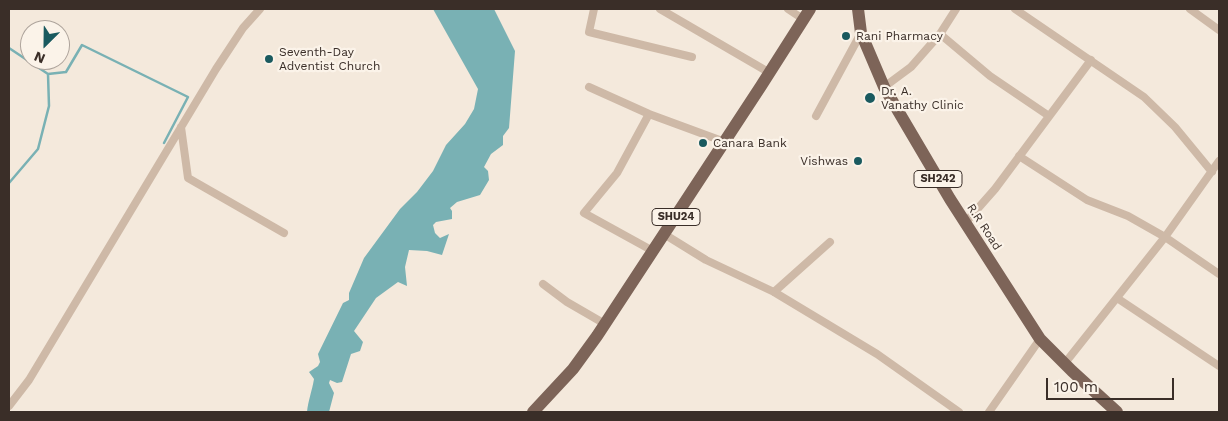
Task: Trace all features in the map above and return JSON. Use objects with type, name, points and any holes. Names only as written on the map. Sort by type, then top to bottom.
[{"type":"main road","name":"R.R Road","points":[[858,9],[861,34],[884,87],[965,223],[1040,339],[1117,412]]},
{"type":"main road","name":"SHU24","points":[[533,412],[573,369],[605,324],[770,73],[806,14]]},
{"type":"main road","name":"R.R Road","points":[[1070,368],[1122,412]]},
{"type":"street","points":[[9,406],[29,380],[181,127],[243,28],[260,9]]},
{"type":"street","points":[[594,9],[589,32],[692,57]]},
{"type":"street","points":[[660,9],[770,73]]},
{"type":"street","points":[[788,9],[806,14]]},
{"type":"street","points":[[884,87],[911,67],[940,34],[956,9]]},
{"type":"street","points":[[1015,9],[1144,97],[1175,127],[1212,172]]},
{"type":"street","points":[[1190,9],[1219,30]]},
{"type":"street","points":[[816,116],[861,34]]},
{"type":"street","points":[[940,34],[990,76],[1049,116]]},
{"type":"street","points":[[965,223],[995,189],[1091,60]]},
{"type":"street","points":[[589,87],[649,114],[725,142]]},
{"type":"street","points":[[649,114],[617,173],[584,213],[653,252]]},
{"type":"street","points":[[181,127],[188,178],[284,233]]},
{"type":"street","points":[[1019,156],[1087,200],[1128,216],[1165,237],[1219,274]]},
{"type":"street","points":[[1070,368],[1117,298],[1165,237],[1219,161]]},
{"type":"street","points":[[664,234],[706,260],[774,292],[877,354],[959,412]]},
{"type":"street","points":[[774,292],[830,242]]},
{"type":"street","points":[[543,284],[567,302],[605,324]]},
{"type":"street","points":[[1117,298],[1219,366]]},
{"type":"street","points":[[989,412],[1040,339]]},
{"type":"water","points":[[433,9],[494,9],[515,51],[509,128],[503,136],[503,145],[491,154],[484,167],[488,171],[489,180],[480,195],[457,202],[450,208],[452,219],[436,222],[433,225],[435,233],[440,238],[449,234],[442,255],[427,251],[409,250],[405,267],[407,286],[398,282],[376,298],[354,331],[363,342],[360,351],[351,354],[342,382],[337,383],[330,380],[329,383],[334,393],[329,412],[307,412],[314,379],[309,372],[318,366],[320,362],[318,354],[343,303],[349,300],[349,293],[364,258],[400,209],[417,192],[433,171],[446,145],[465,124],[474,109],[478,89]]},
{"type":"waterway","points":[[48,74],[66,72],[82,45],[188,97],[164,143]]},
{"type":"waterway","points":[[9,48],[48,74],[49,106],[38,149],[9,183]]},
{"type":"place","name":"Rani Pharmacy","points":[[846,36]]},
{"type":"place","name":"Seventh-Day Adventist Church","points":[[269,59]]},
{"type":"place","name":"Dr. A. Vanathy Clinic","points":[[870,98]]},
{"type":"place","name":"Canara Bank","points":[[703,143]]},
{"type":"place","name":"Vishwas","points":[[858,161]]}]
